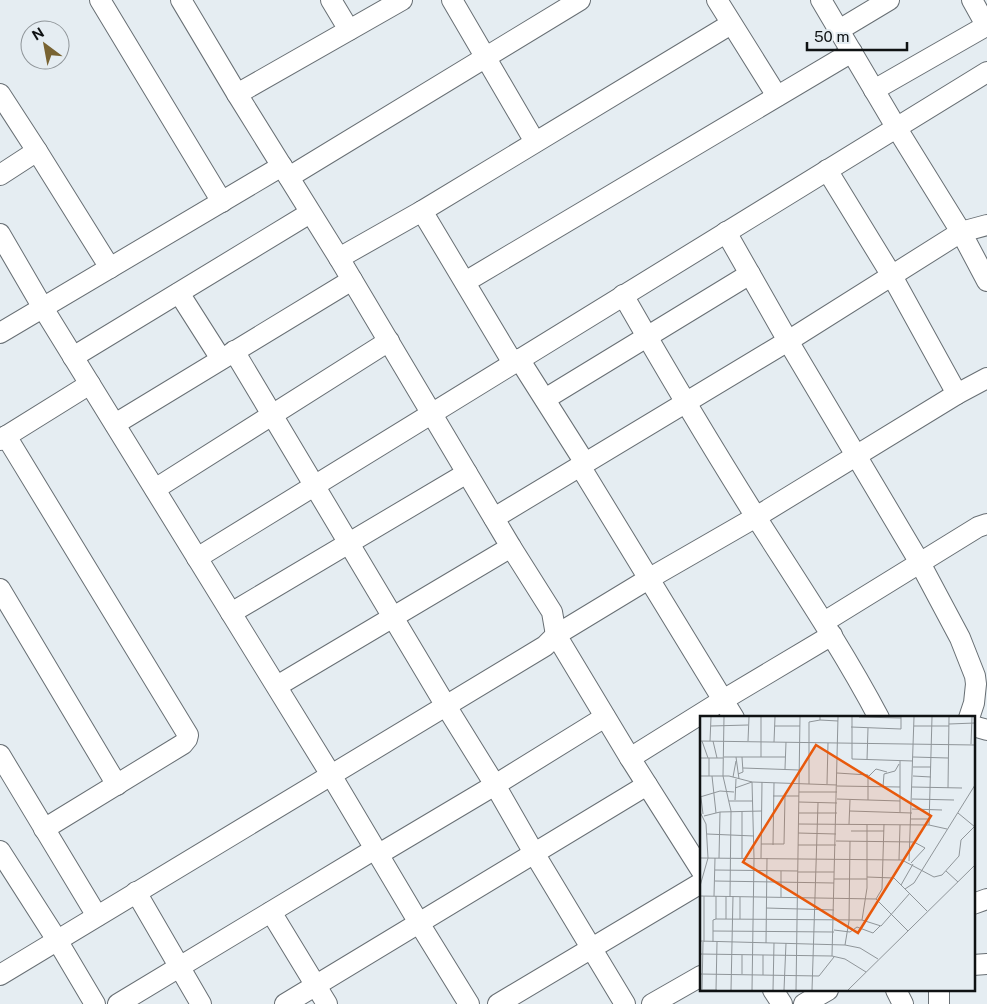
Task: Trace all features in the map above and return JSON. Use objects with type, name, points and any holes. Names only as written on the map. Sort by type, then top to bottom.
[{"type":"street","points":[[100,0],[222,202]]},
{"type":"street","points":[[181,0],[552,612],[556,635],[630,758],[700,868]]},
{"type":"street","points":[[331,0],[349,30]]},
{"type":"street","points":[[237,94],[402,0]]},
{"type":"street","points":[[452,0],[535,142]]},
{"type":"street","points":[[0,333],[222,202],[286,172],[486,58],[578,0]]},
{"type":"street","points":[[717,0],[777,96]]},
{"type":"street","points":[[822,0],[896,127],[961,232],[987,281]]},
{"type":"street","points":[[839,30],[889,0]]},
{"type":"street","points":[[874,90],[987,26],[972,0]]},
{"type":"street","points":[[339,258],[422,211],[732,24]]},
{"type":"street","points":[[465,282],[852,52]]},
{"type":"street","points":[[197,558],[987,72]]},
{"type":"street","points":[[0,94],[110,268]]},
{"type":"street","points":[[0,175],[37,151]]},
{"type":"street","points":[[827,170],[892,276],[957,394]]},
{"type":"street","points":[[422,211],[516,361],[545,399],[733,716]]},
{"type":"street","points":[[73,357],[310,213]]},
{"type":"street","points":[[494,518],[788,341],[961,232],[987,225]]},
{"type":"street","points":[[726,232],[788,341],[920,563],[960,638],[975,676],[976,684],[974,703],[970,716]]},
{"type":"street","points":[[0,234],[43,308],[277,686],[469,1004]]},
{"type":"street","points":[[545,399],[750,274]]},
{"type":"street","points":[[115,424],[352,280]]},
{"type":"street","points":[[179,293],[272,415],[495,785],[624,1004]]},
{"type":"street","points":[[624,295],[647,337],[756,517],[828,628],[878,716]]},
{"type":"street","points":[[155,489],[389,341]]},
{"type":"street","points":[[0,975],[545,646],[556,635],[650,578],[756,517],[957,394],[987,378]]},
{"type":"street","points":[[44,828],[183,744],[188,735],[3,438],[90,384]]},
{"type":"street","points":[[232,613],[467,473]]},
{"type":"street","points":[[630,758],[723,700],[920,563],[978,527],[987,524]]},
{"type":"street","points":[[277,686],[511,547]]},
{"type":"street","points":[[0,589],[117,785]]},
{"type":"street","points":[[118,1004],[272,912],[495,785],[605,717]]},
{"type":"street","points":[[974,726],[987,730]]},
{"type":"street","points":[[0,755],[97,916]]},
{"type":"street","points":[[285,1004],[647,785]]},
{"type":"street","points":[[0,851],[95,1004]]},
{"type":"street","points":[[498,1004],[700,884]]},
{"type":"street","points":[[136,892],[201,1004]]},
{"type":"street","points":[[974,904],[987,899]]},
{"type":"street","points":[[272,912],[327,1004]]},
{"type":"street","points":[[974,965],[987,964]]},
{"type":"street","points":[[652,1004],[700,977]]},
{"type":"street","points":[[774,992],[782,1004]]},
{"type":"street","points":[[804,1004],[825,992]]},
{"type":"street","points":[[897,992],[902,1004]]}]
